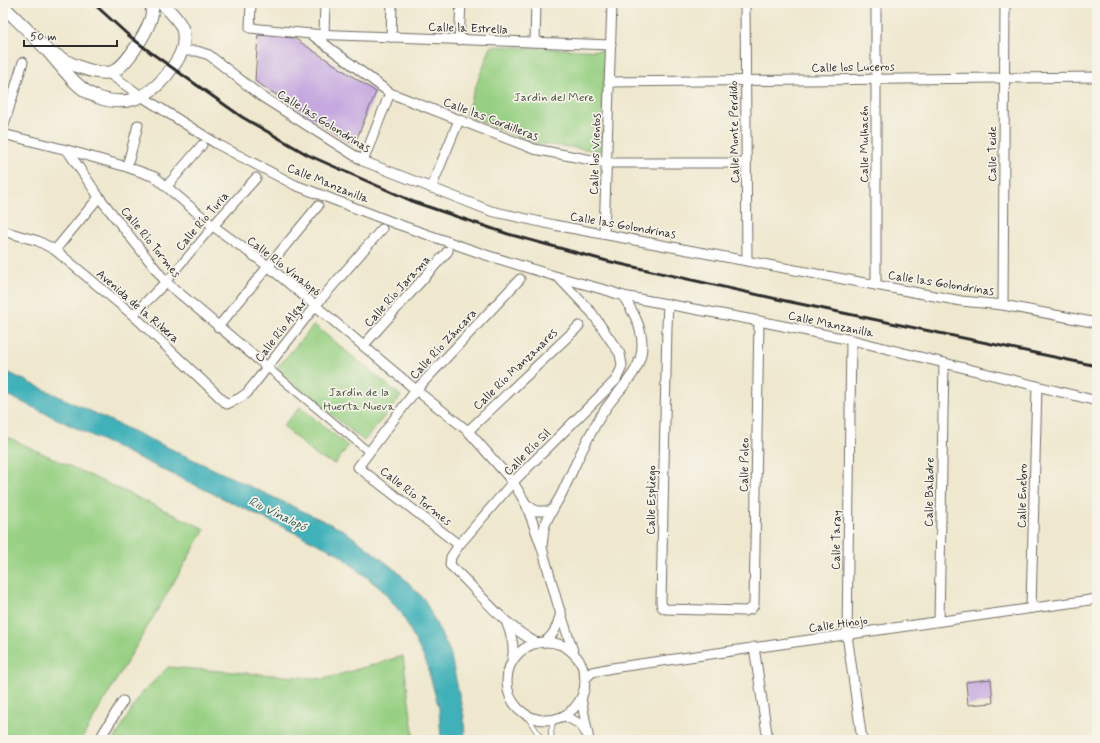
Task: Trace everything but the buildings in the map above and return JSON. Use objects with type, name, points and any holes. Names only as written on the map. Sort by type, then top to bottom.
[{"type":"street","points":[[44,46],[58,57],[70,63],[90,70],[113,72],[128,58],[148,27],[153,11],[149,3]]},
{"type":"street","points":[[3,6],[44,46],[83,88],[95,96],[120,102],[141,96],[160,83],[180,57],[184,42],[183,32],[180,24],[161,3]]},
{"type":"street","points":[[251,3],[250,28],[311,34],[324,34],[325,3]]},
{"type":"street","points":[[391,37],[392,3]]},
{"type":"street","points":[[459,40],[461,3]]},
{"type":"street","points":[[535,42],[536,3]]},
{"type":"street","name":"Calle los Vientos","points":[[604,234],[612,3]]},
{"type":"street","name":"Calle Monte Perdido","points":[[745,3],[747,261]]},
{"type":"street","name":"Calle Mulhacén","points":[[876,3],[876,285]]},
{"type":"street","name":"Calle Teide","points":[[1003,305],[1005,3]]},
{"type":"street","name":"Calle las Cordilleras","points":[[311,34],[390,93],[534,149],[607,163],[746,163]]},
{"type":"street","name":"Calle la Estrella","points":[[324,34],[611,45]]},
{"type":"street","name":"Calle las Golondrinas","points":[[182,51],[197,51],[209,55],[261,96],[363,161],[498,213],[527,220],[961,301],[1003,305],[1097,323]]},
{"type":"street","points":[[3,128],[23,62]]},
{"type":"street","name":"Calle Manzanilla","points":[[107,72],[141,96],[217,144],[295,185],[397,224],[558,278],[624,296],[851,340],[1097,401]]},
{"type":"street","name":"Calle los Luceros","points":[[610,82],[1097,77]]},
{"type":"street","points":[[363,161],[390,93]]},
{"type":"street","points":[[431,188],[459,120]]},
{"type":"street","points":[[127,167],[138,125]]},
{"type":"street","name":"Calle Río Vinalopó","points":[[3,134],[67,150],[127,167],[155,177],[213,226],[268,266],[416,390],[468,431],[513,482],[526,504],[542,548],[574,654]]},
{"type":"street","points":[[167,186],[202,145]]},
{"type":"street","name":"Calle Río Tormes","points":[[67,150],[99,197],[166,282],[218,327],[268,367]]},
{"type":"street","name":"Calle Río Turia","points":[[133,315],[166,282],[256,178]]},
{"type":"street","points":[[55,250],[99,197]]},
{"type":"street","points":[[218,327],[318,206]]},
{"type":"street","name":"Calle Río Algar","points":[[247,393],[315,306],[382,229]]},
{"type":"street","name":"Avenida de la Ribera","points":[[3,231],[38,241],[55,250],[133,315],[227,404],[247,393]]},
{"type":"street","name":"Calle Río Jarama","points":[[363,346],[448,251]]},
{"type":"street","name":"Calle Manzanilla","points":[[558,278],[592,313],[620,354],[622,365],[616,380]]},
{"type":"street","name":"Calle Río Záncara","points":[[358,466],[416,390],[520,279]]},
{"type":"street","points":[[542,548],[545,524],[603,412],[630,379],[640,358],[642,344],[640,330],[636,318],[624,296]]},
{"type":"street","name":"Calle Espliego","points":[[668,304],[661,594],[662,607],[666,609],[745,611],[751,609]]},
{"type":"street","name":"Calle Poleo","points":[[751,609],[754,605],[759,321]]},
{"type":"street","name":"Calle Río Manzanares","points":[[468,431],[579,326]]},
{"type":"street","name":"Calle Taray","points":[[851,340],[847,635],[862,740]]},
{"type":"street","name":"Calle Baladre","points":[[939,621],[944,363]]},
{"type":"street","points":[[268,367],[369,452]]},
{"type":"street","name":"Calle Río Sil","points":[[507,623],[450,565],[451,557],[459,545],[513,482],[616,380]]},
{"type":"street","name":"Calle Enebro","points":[[1031,607],[1037,386]]},
{"type":"street","name":"Calle Río Tormes","points":[[358,466],[459,545]]},
{"type":"street","points":[[526,504],[536,511],[552,511]]},
{"type":"street","name":"Calle Hinojo","points":[[585,679],[592,672],[612,668],[1097,598]]},
{"type":"street","points":[[512,661],[523,650],[549,639],[556,629],[561,612]]},
{"type":"street","points":[[507,623],[523,635],[540,642],[555,643],[566,647],[574,654],[584,670],[584,689],[581,698],[574,708],[565,716],[544,721],[535,719],[527,716],[517,708],[510,698],[507,685],[507,673],[512,661],[513,644],[511,632],[507,623]]},
{"type":"street","points":[[754,647],[768,740]]},
{"type":"street","points":[[581,698],[588,737]]},
{"type":"street","points":[[99,740],[123,701]]},
{"type":"street","points":[[565,716],[580,724],[588,737]]},
{"type":"lane","points":[[527,716],[542,740]]},
{"type":"lane","points":[[552,740],[553,720]]},
{"type":"green space","name":"Jardín del Mere","points":[[491,46],[605,51],[601,151],[534,143],[465,115]]},
{"type":"green space","name":"Jardín de la Huerta Nueva","points":[[314,325],[401,396],[364,441],[276,369]]},
{"type":"green space","points":[[300,407],[348,446],[335,464],[318,457],[283,426]]},
{"type":"green space","points":[[3,435],[205,529],[81,740],[3,740]]},
{"type":"green space","points":[[403,656],[414,740],[114,740],[140,695],[168,667],[324,679]]},
{"type":"water","name":"Riu Vinalopó","points":[[3,370],[345,531],[397,571],[424,599],[450,652],[464,717],[465,740],[441,740],[439,708],[426,662],[402,614],[381,589],[337,553],[3,393]]},
{"type":"railway","points":[[93,3],[127,34],[150,52],[242,117],[308,155],[414,202],[508,234],[607,261],[786,301],[1097,366]]}]
